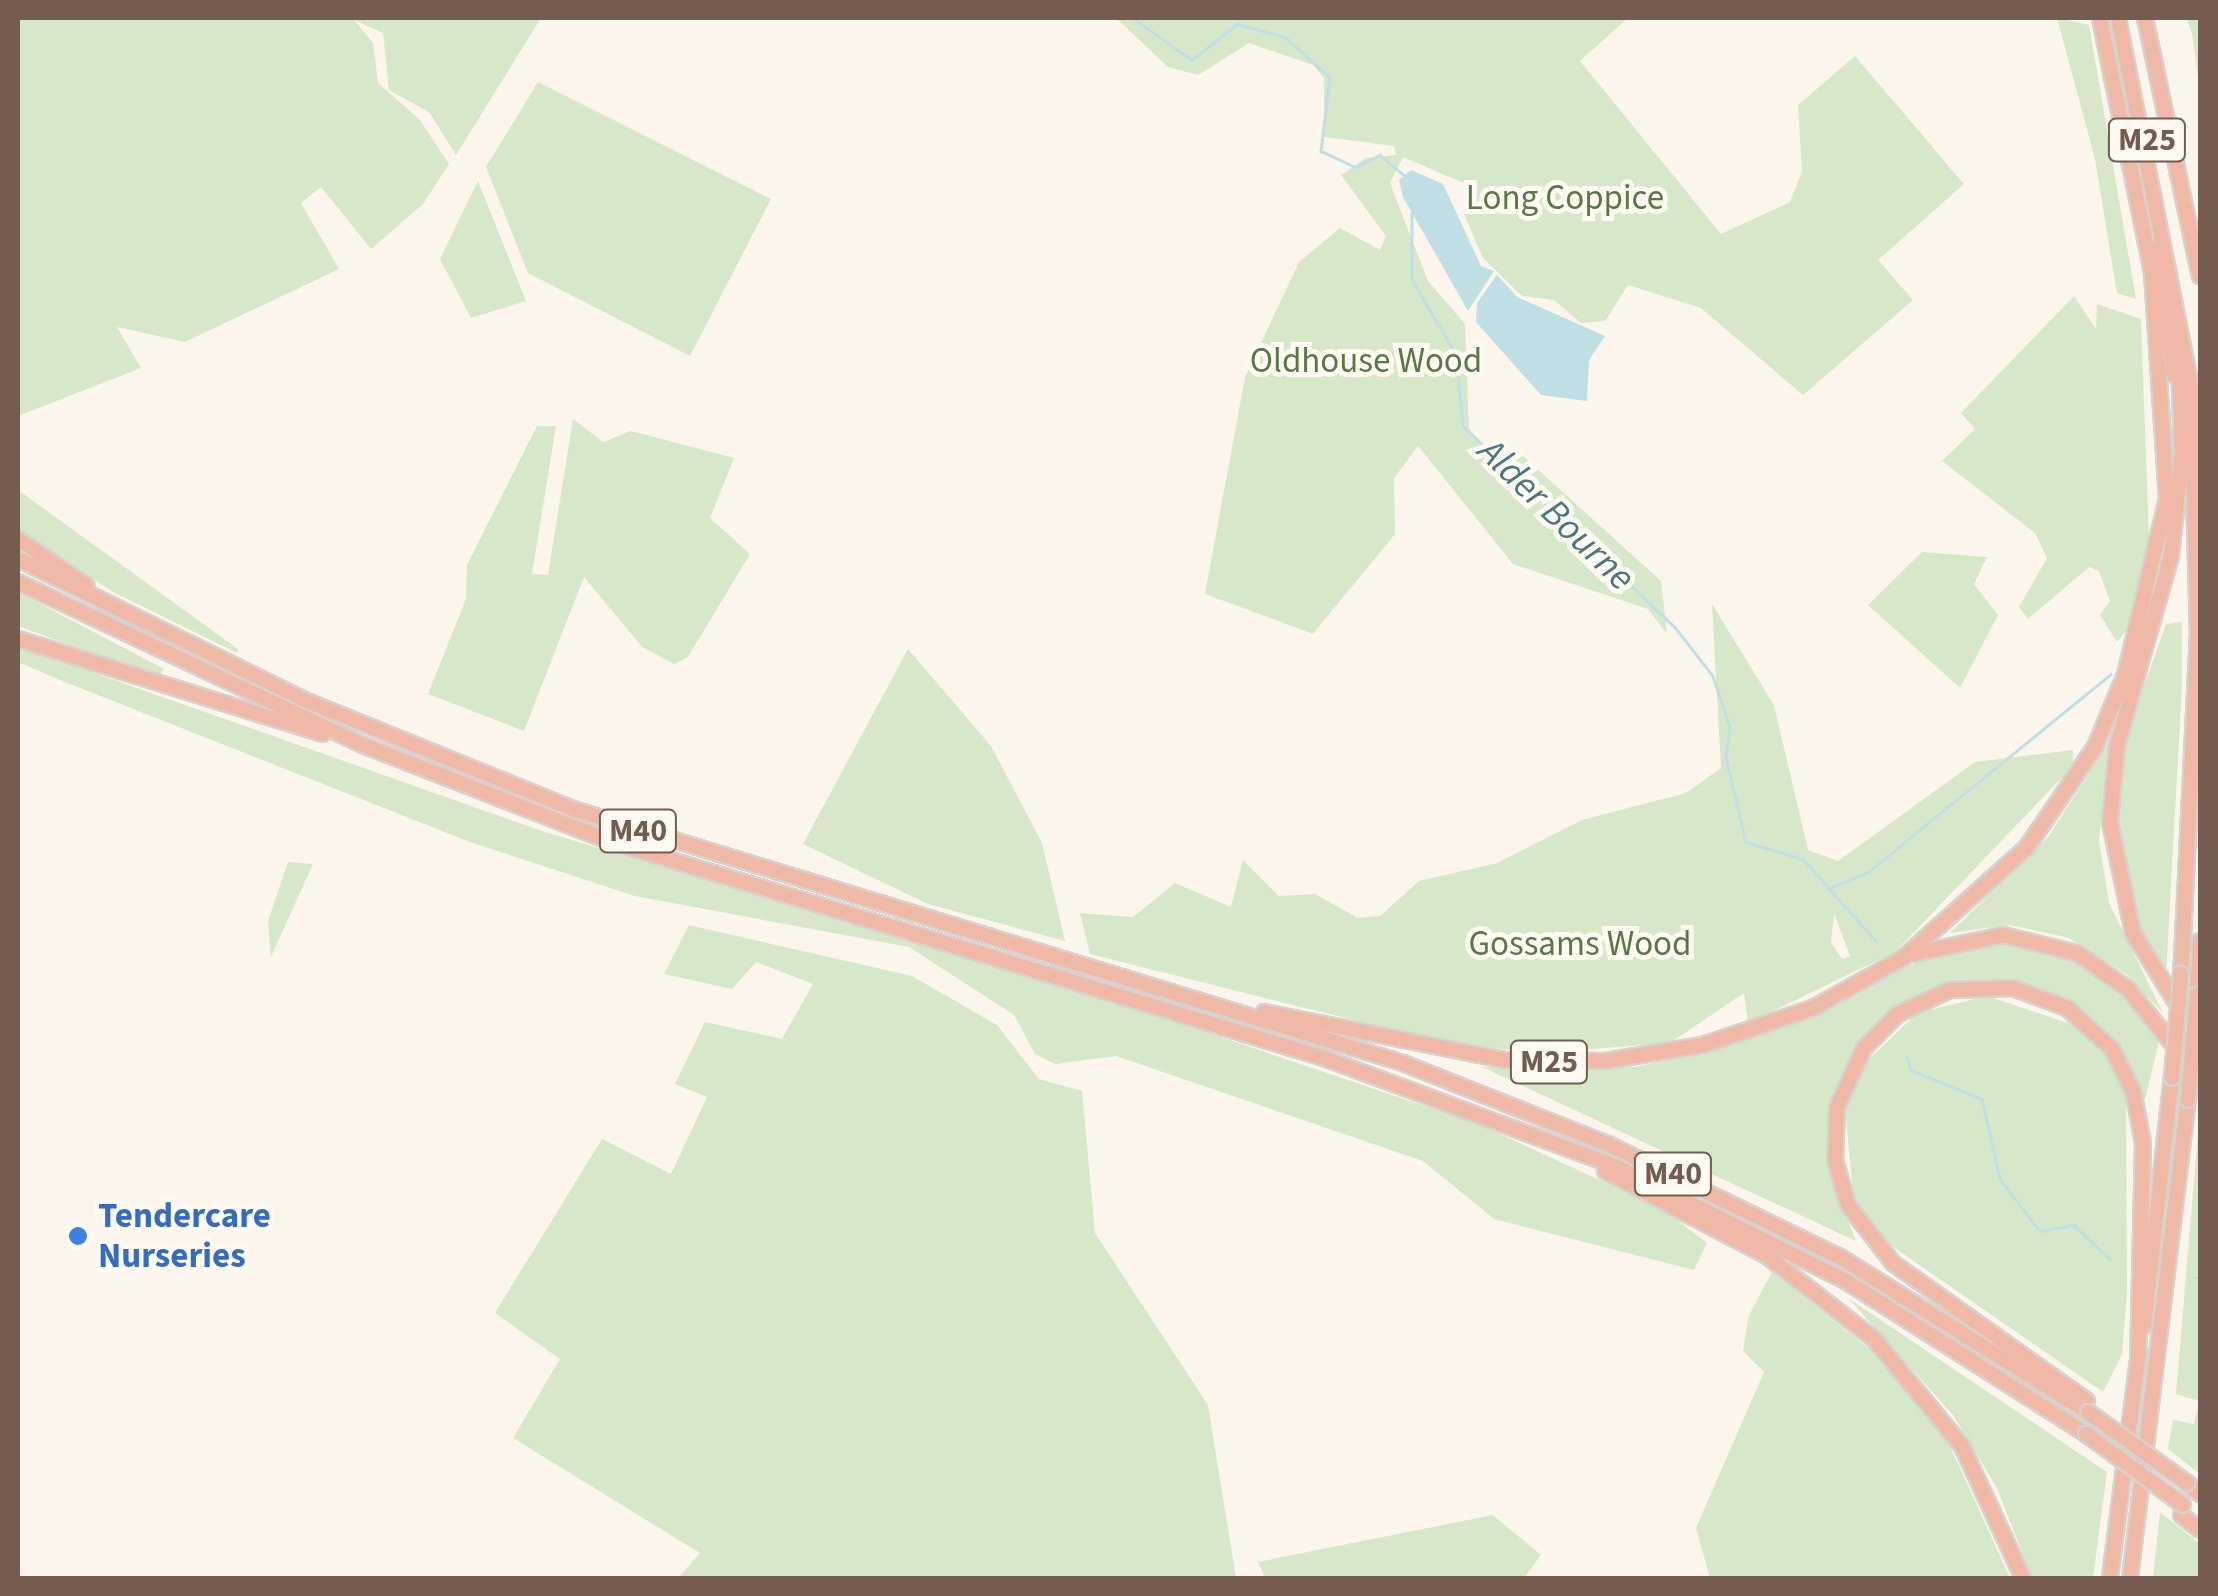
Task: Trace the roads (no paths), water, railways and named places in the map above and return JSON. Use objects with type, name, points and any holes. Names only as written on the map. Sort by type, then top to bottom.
[{"type":"highway","name":"M25","points":[[2103,18],[2161,260],[2180,481]]},
{"type":"highway","name":"M25","points":[[1903,958],[2016,858],[2066,795],[2110,711],[2152,584],[2168,420],[2152,272],[2103,18]]},
{"type":"highway","name":"M25","points":[[2110,1578],[2172,1078],[2181,973],[2199,536],[2191,386],[2171,262],[2118,18]]},
{"type":"highway","name":"M25","points":[[2145,18],[2200,276]]},
{"type":"highway","name":"M25","points":[[2171,262],[2180,481],[2156,624],[2116,755],[2110,822],[2133,933],[2200,1041]]},
{"type":"highway","name":"M40","points":[[18,539],[149,624]]},
{"type":"highway","name":"M40","points":[[18,559],[302,699],[576,810],[1403,1063],[1705,1188],[1840,1257],[2089,1408]]},
{"type":"highway","name":"M40","points":[[18,582],[362,745],[615,844],[1324,1058],[1558,1144],[1846,1281],[2086,1434],[2182,1510],[2200,1530]]},
{"type":"highway","name":"M40","points":[[18,639],[362,745]]},
{"type":"highway","name":"M25","points":[[1224,1006],[1474,1057],[1605,1061],[1766,1026],[1903,958],[1988,935],[2068,949],[2128,989],[2200,1078]]},
{"type":"highway","points":[[2134,1578],[2188,1100],[2200,941]]},
{"type":"highway","name":"M40","points":[[2138,1357],[2143,1142],[2118,1058],[2075,1014],[2013,988],[1950,990],[1898,1014],[1864,1048],[1837,1108],[1835,1160],[1848,1205],[1893,1263],[2200,1494]]},
{"type":"highway","name":"M40","points":[[1558,1144],[1767,1256],[1874,1339],[1962,1446],[2022,1578]]},
{"type":"highway","name":"M40","points":[[2182,1510],[2200,1518]]},
{"type":"water","points":[[1411,170],[1443,184],[1481,266],[1494,271],[1468,311],[1403,197],[1399,180]]},
{"type":"water","points":[[1497,275],[1517,297],[1605,336],[1589,360],[1587,401],[1541,395],[1476,322],[1477,303]]},
{"type":"waterway","name":"Alder Bourne","points":[[1133,18],[1192,60],[1237,24],[1285,37],[1330,77],[1321,151],[1356,167],[1380,155],[1405,176]]},
{"type":"waterway","name":"Alder Bourne","points":[[1412,213],[1412,280],[1456,354],[1463,426],[1674,626],[1713,676],[1730,727],[1726,757],[1746,842],[1803,859],[1877,942]]},
{"type":"waterway","points":[[1828,889],[1868,872],[2111,674]]},
{"type":"waterway","name":"Alder Bourne","points":[[1907,1057],[1911,1070],[1982,1099],[2000,1179],[2040,1231],[2074,1225],[2110,1259]]},
{"type":"waterway","name":"Alder Bourne","points":[[2194,1278],[2200,1278]]},
{"type":"place","name":"Tendercare Nurseries","points":[[78,1236]]},
{"type":"park label","name":"Long Coppice","points":[[1565,198]]},
{"type":"park label","name":"Oldhouse Wood","points":[[1366,361]]},
{"type":"park label","name":"Gossams Wood","points":[[1580,944]]}]
